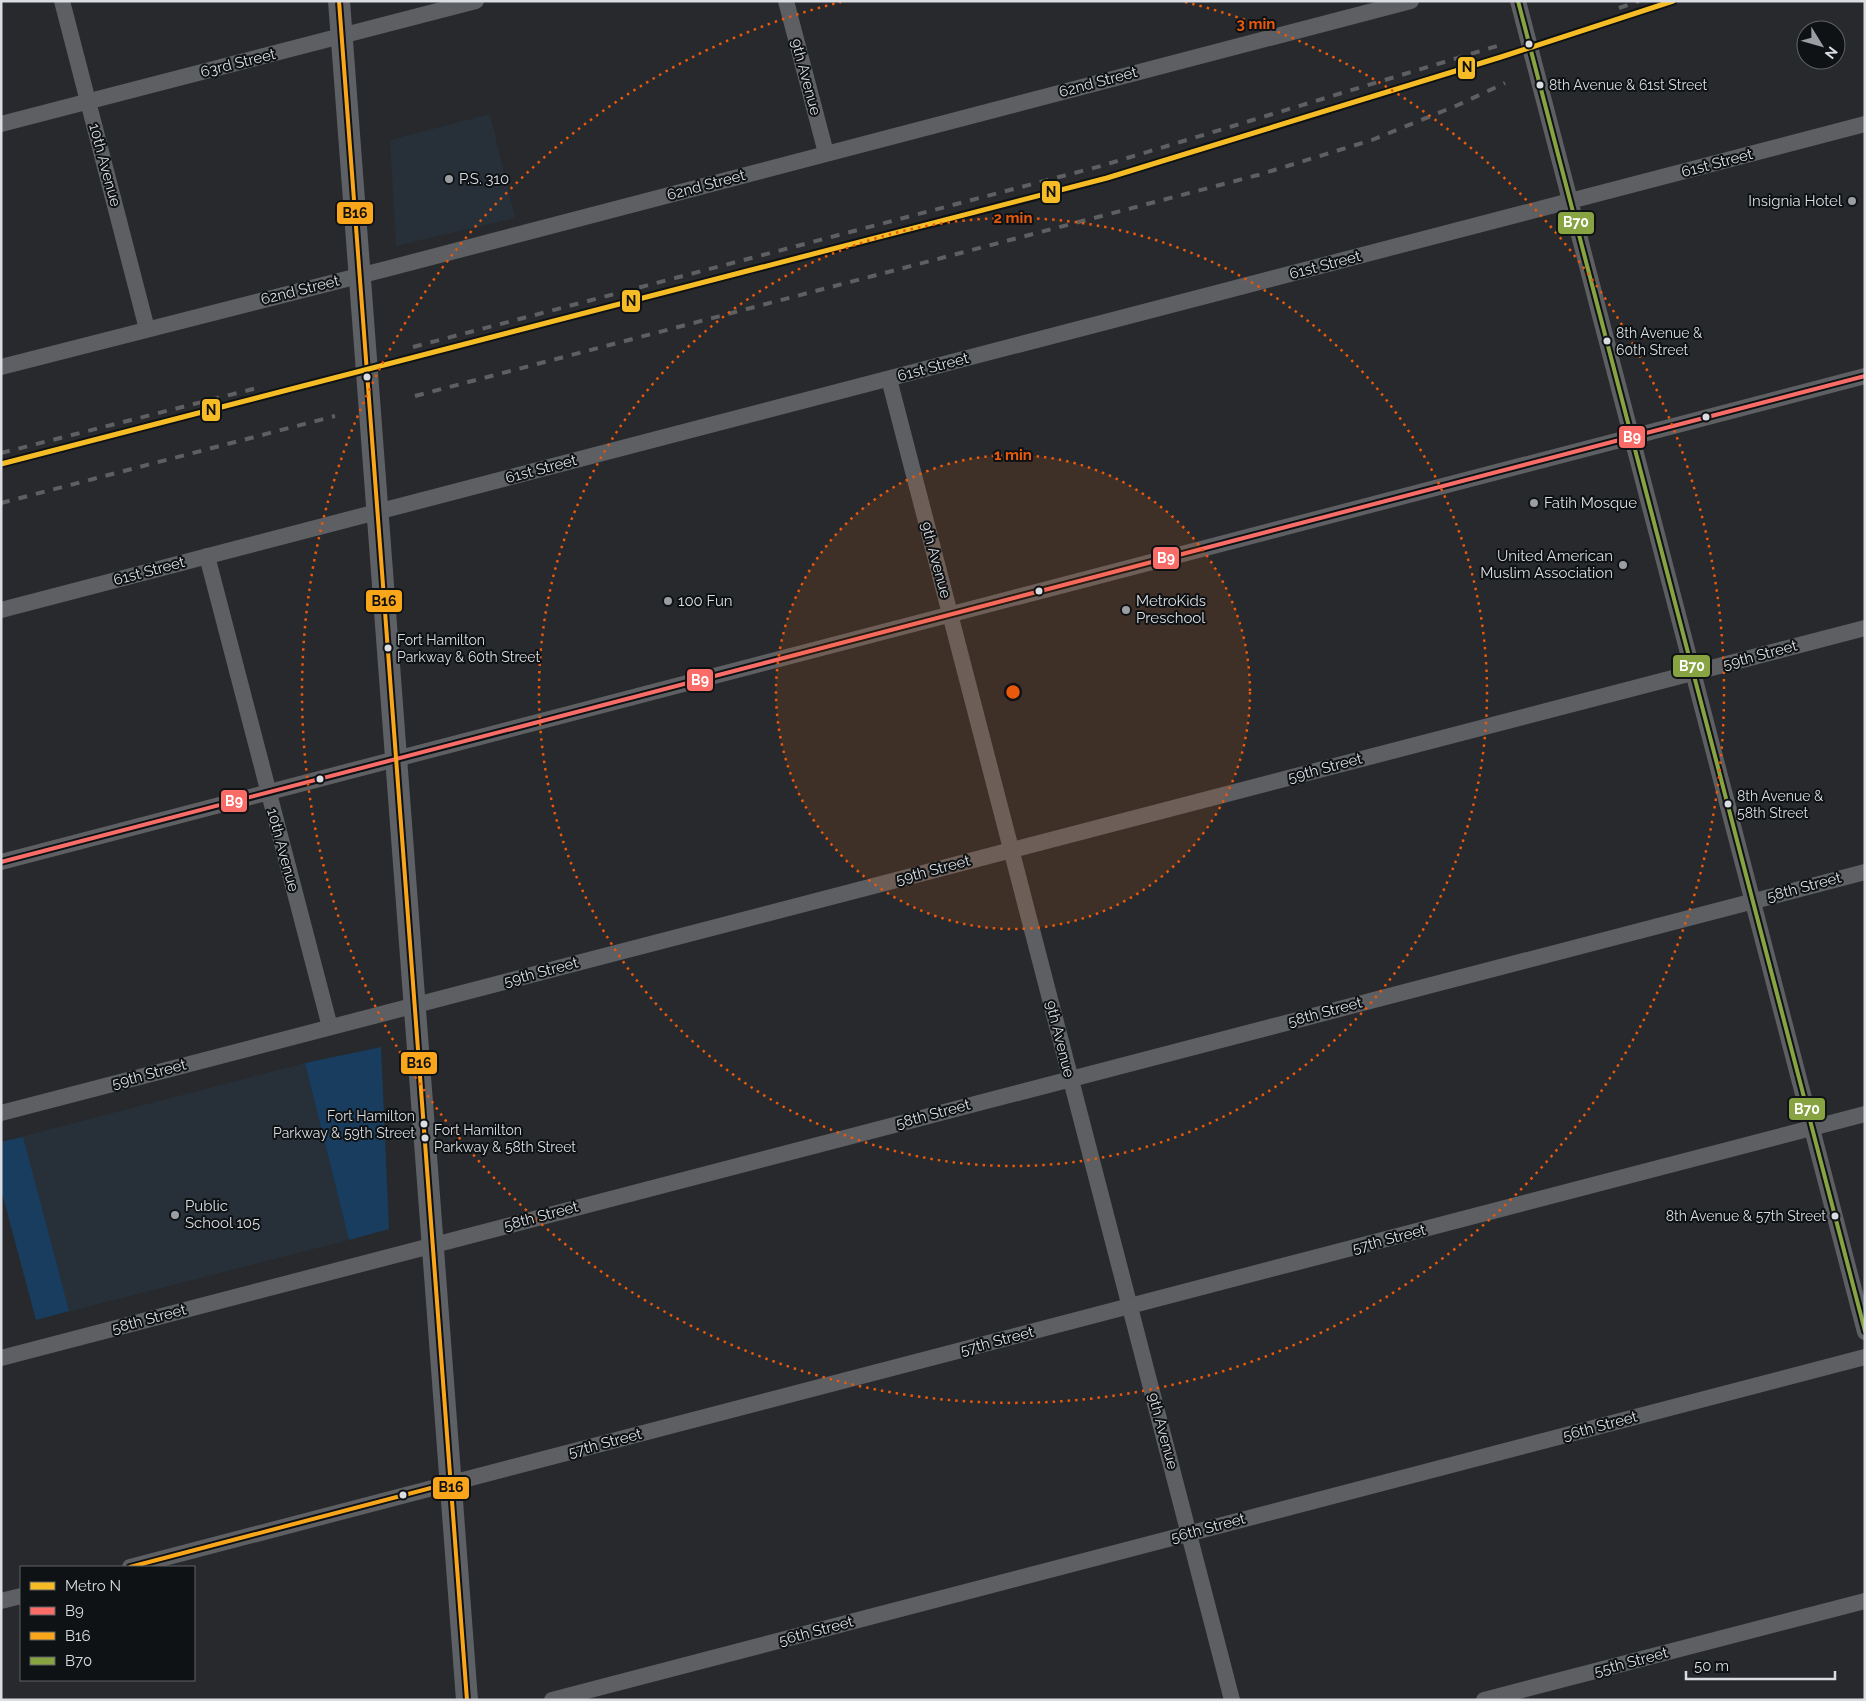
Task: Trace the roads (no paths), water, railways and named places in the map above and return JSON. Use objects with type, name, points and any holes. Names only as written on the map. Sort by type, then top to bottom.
[{"type":"main road","points":[[339,1],[466,1700]]},
{"type":"street","name":"10th Avenue","points":[[62,1],[147,329]]},
{"type":"street","name":"63rd Street","points":[[1,124],[476,1]]},
{"type":"street","name":"9th Avenue","points":[[786,1],[826,152]]},
{"type":"street","name":"62nd Street","points":[[1,366],[360,275],[1411,1]]},
{"type":"street","points":[[1518,2],[1865,1332]]},
{"type":"street","name":"61st Street","points":[[1,610],[1865,124]]},
{"type":"street","points":[[1,862],[1865,376]]},
{"type":"street","name":"9th Avenue","points":[[889,379],[1232,1700]]},
{"type":"street","name":"10th Avenue","points":[[207,556],[330,1028]]},
{"type":"street","name":"59th Street","points":[[1,1113],[1865,628]]},
{"type":"street","name":"58th Street","points":[[1,1358],[432,1244],[1865,872]]},
{"type":"street","name":"57th Street","points":[[134,1566],[1865,1114]]},
{"type":"street","name":"56th Street","points":[[552,1700],[1865,1357]]},
{"type":"street","points":[[1,1601],[20,1596]]},
{"type":"street","name":"55th Street","points":[[1484,1700],[1865,1601]]},
{"type":"railway","points":[[1619,8],[1639,1]]},
{"type":"railway","points":[[413,347],[1101,166],[1497,46]]},
{"type":"railway","points":[[415,396],[1258,175],[1372,140],[1458,105],[1505,83]]},
{"type":"railway","points":[[1,453],[261,387]]},
{"type":"railway","points":[[1,503],[335,416]]},
{"type":"metro line","name":"N","points":[[1,464],[1107,178],[1501,57],[1673,1]]},
{"type":"place","name":"8th Avenue & 61st Street","points":[[1540,85]]},
{"type":"place","name":"P.S. 310","points":[[449,179]]},
{"type":"place","name":"Insignia Hotel","points":[[1852,201]]},
{"type":"place","name":"8th Avenue & 60th Street","points":[[1607,341]]},
{"type":"place","name":"Fatih Mosque","points":[[1534,503]]},
{"type":"place","name":"United American Muslim Association","points":[[1623,565]]},
{"type":"place","name":"100 Fun","points":[[668,601]]},
{"type":"place","name":"MetroKids Preschool","points":[[1126,610]]},
{"type":"place","name":"Fort Hamilton Parkway & 60th Street","points":[[388,648]]},
{"type":"place","name":"8th Avenue & 58th Street","points":[[1728,804]]},
{"type":"place","name":"Fort Hamilton Parkway & 59th Street","points":[[424,1124]]},
{"type":"place","name":"Fort Hamilton Parkway & 58th Street","points":[[425,1138]]},
{"type":"place","name":"Public School 105","points":[[175,1215]]},
{"type":"place","name":"8th Avenue & 57th Street","points":[[1835,1216]]}]
